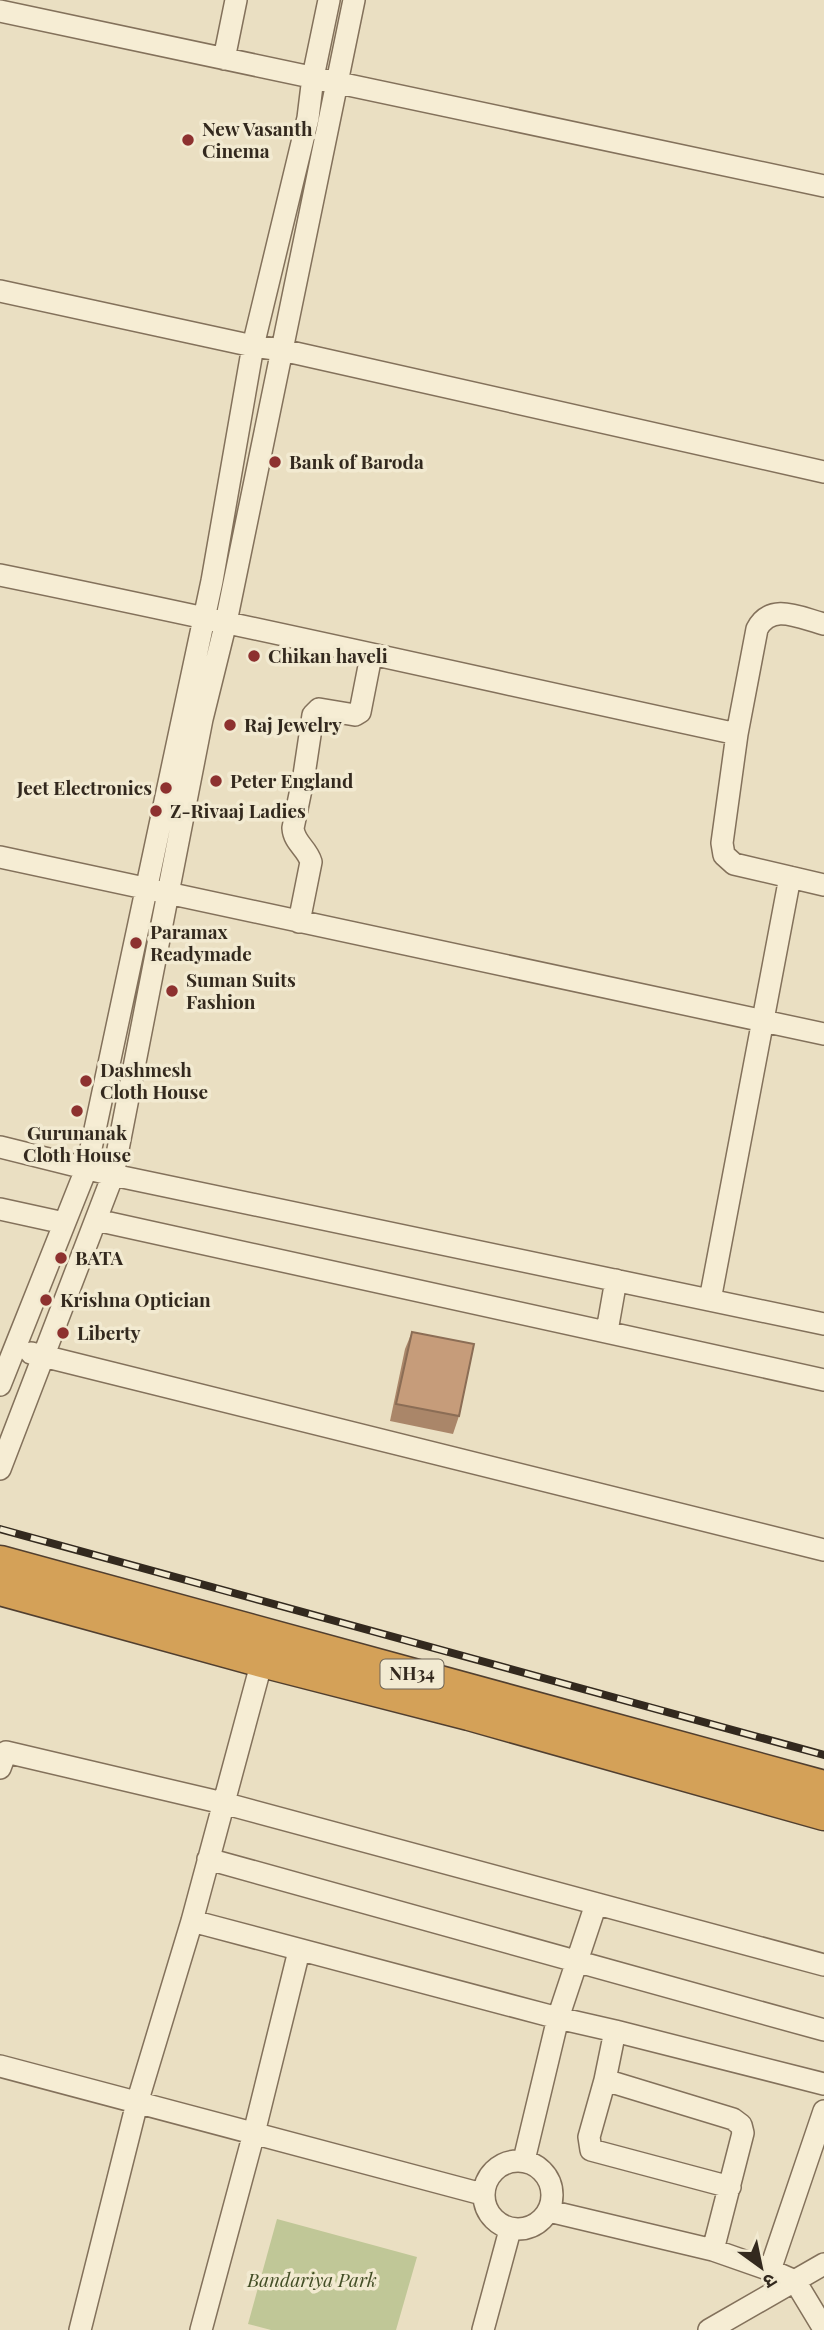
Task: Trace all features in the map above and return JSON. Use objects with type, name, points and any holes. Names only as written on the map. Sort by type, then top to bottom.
[{"type":"highway","name":"NH34","points":[[0,1562],[519,1716],[824,1814]]},
{"type":"highway","name":"NH34","points":[[0,1590],[262,1661],[519,1716],[824,1787]]},
{"type":"street","points":[[224,59],[236,0]]},
{"type":"street","points":[[0,1469],[113,1175],[203,617],[212,580],[253,346],[308,118],[313,77],[329,0]]},
{"type":"street","points":[[0,1385],[7,1347],[87,1167],[202,719],[226,622],[354,0]]},
{"type":"street","points":[[0,11],[824,186]]},
{"type":"street","points":[[0,291],[282,350],[824,472]]},
{"type":"street","points":[[0,575],[737,734]]},
{"type":"street","points":[[824,624],[780,613],[769,614],[763,618],[757,629],[737,734],[722,850],[727,860],[734,864],[824,885]]},
{"type":"street","points":[[299,922],[311,862],[309,855],[294,836],[293,828],[313,715],[319,709],[355,715],[360,712],[372,656]]},
{"type":"street","points":[[0,857],[824,1034]]},
{"type":"street","points":[[710,1300],[790,877]]},
{"type":"street","points":[[0,1147],[113,1175],[824,1324]]},
{"type":"street","points":[[0,1209],[64,1223]]},
{"type":"street","points":[[96,1220],[824,1380]]},
{"type":"street","points":[[607,1331],[617,1280]]},
{"type":"street","points":[[7,1347],[824,1550]]},
{"type":"street","points":[[80,2330],[137,2103],[192,1921],[262,1661]]},
{"type":"street","points":[[0,1768],[6,1752],[223,1803],[824,1965]]},
{"type":"street","points":[[208,1859],[824,2030]]},
{"type":"street","points":[[524,2161],[558,2018],[596,1904]]},
{"type":"street","points":[[192,1921],[558,2018],[824,2084]]},
{"type":"street","points":[[201,2330],[299,1951]]},
{"type":"street","points":[[615,2031],[589,2137],[591,2150],[730,2188]]},
{"type":"street","points":[[0,2066],[482,2194]]},
{"type":"street","points":[[605,2080],[738,2122],[743,2133],[713,2250]]},
{"type":"street","points":[[770,2270],[824,2111]]},
{"type":"street","points":[[524,2161],[539,2167],[549,2180],[553,2195],[549,2211],[539,2223],[525,2229],[510,2230],[490,2217],[482,2194],[489,2175],[504,2162],[524,2161]]},
{"type":"street","points":[[549,2211],[713,2250],[770,2270],[794,2281],[824,2329]]},
{"type":"street","points":[[483,2330],[510,2230]]},
{"type":"street","points":[[709,2330],[824,2264]]},
{"type":"green space","name":"Bandariya Park","points":[[277,2219],[417,2257],[396,2330],[271,2330],[248,2324]]},
{"type":"building","points":[[412,1332],[474,1344],[459,1416],[396,1404]]},
{"type":"railway","points":[[0,1529],[824,1755]]},
{"type":"place","name":"New Vasanth Cinema","points":[[188,140]]},
{"type":"place","name":"Bank of Baroda","points":[[275,462]]},
{"type":"place","name":"Chikan haveli","points":[[254,656]]},
{"type":"place","name":"Raj Jewelry","points":[[230,725]]},
{"type":"place","name":"Peter England","points":[[216,781]]},
{"type":"place","name":"Jeet Electronics","points":[[166,788]]},
{"type":"place","name":"Z-Rivaaj Ladies","points":[[156,811]]},
{"type":"place","name":"Paramax Readymade","points":[[136,943]]},
{"type":"place","name":"Suman Suits Fashion","points":[[172,991]]},
{"type":"place","name":"Dashmesh Cloth House","points":[[86,1081]]},
{"type":"place","name":"Gurunanak Cloth House","points":[[77,1111]]},
{"type":"place","name":"BATA","points":[[61,1258]]},
{"type":"place","name":"Krishna Optician","points":[[46,1300]]},
{"type":"place","name":"Liberty","points":[[63,1333]]}]
